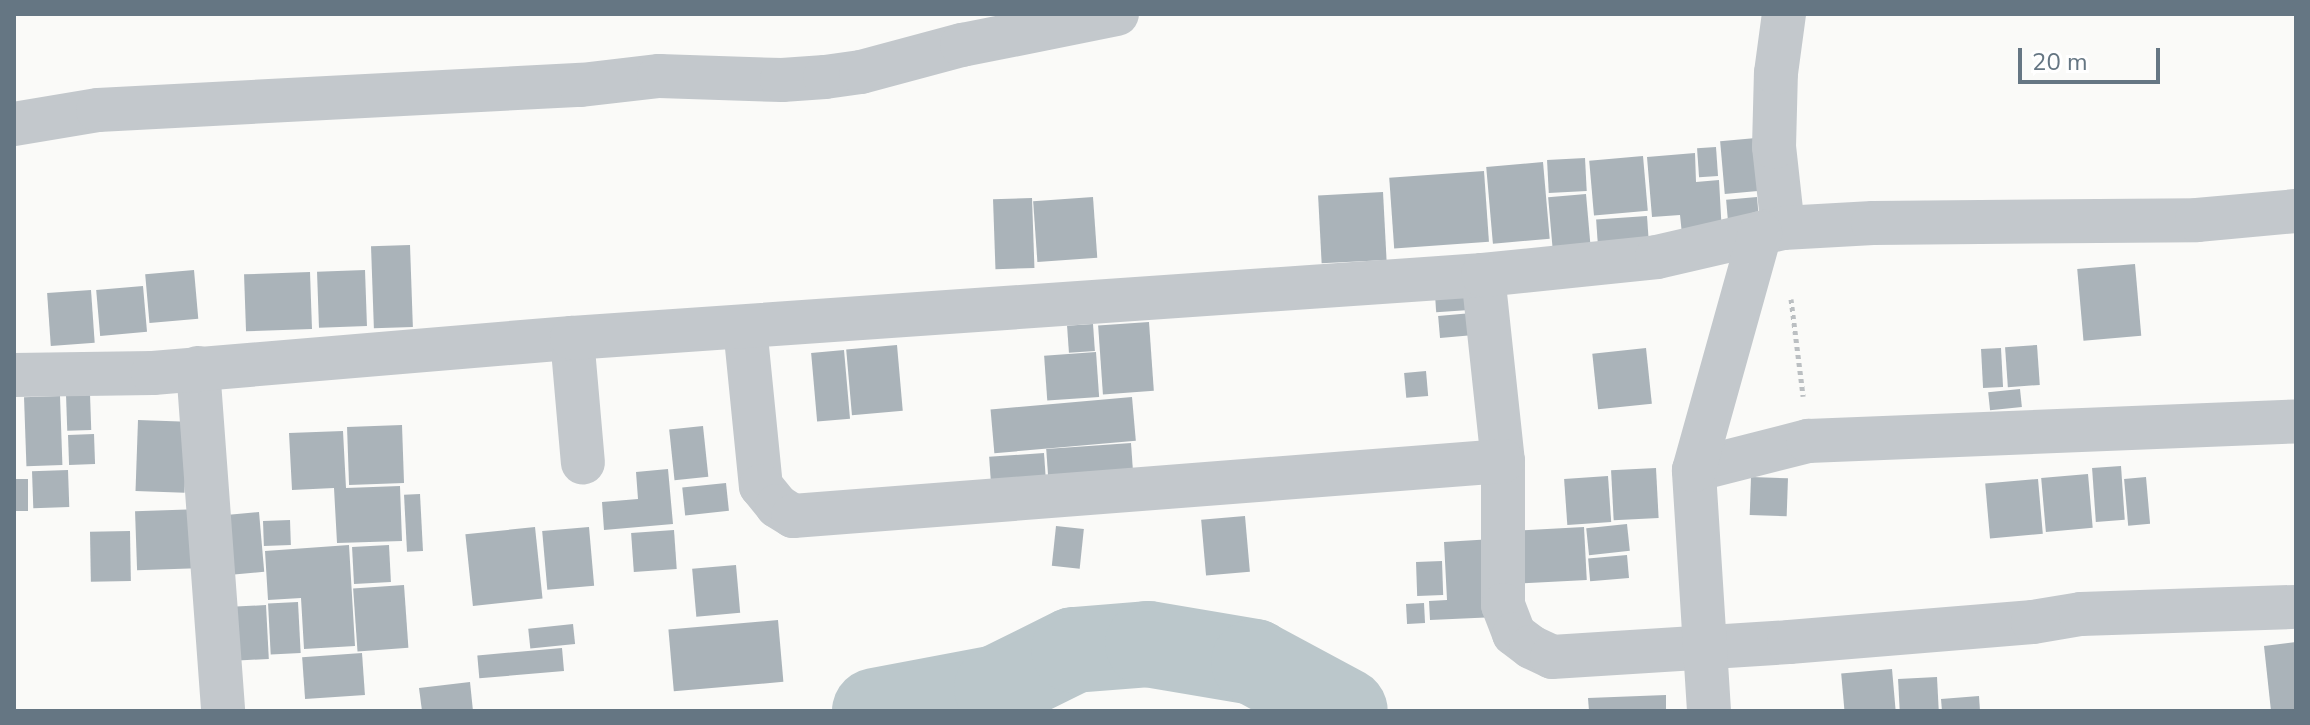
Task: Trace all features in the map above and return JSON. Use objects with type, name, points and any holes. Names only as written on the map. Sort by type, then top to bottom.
[{"type":"street","points":[[14,124],[98,110],[581,85],[659,76],[782,80],[825,77],[861,72],[962,45],[1117,14]]},
{"type":"street","points":[[1709,711],[1694,470],[1772,230],[1776,73],[1784,14]]},
{"type":"street","points":[[14,375],[153,373],[572,338],[1483,275],[1657,257],[1772,230],[1873,223],[2197,220],[2296,211]]},
{"type":"street","points":[[1483,275],[1503,461],[1503,605],[1514,634],[1552,657],[1703,649],[2033,622],[2081,614],[2296,607]]},
{"type":"street","points":[[745,327],[761,486],[777,506],[793,516],[1503,461]]},
{"type":"street","points":[[572,338],[583,463]]},
{"type":"street","points":[[198,368],[223,711]]},
{"type":"street","points":[[1694,470],[1808,441],[2296,421]]},
{"type":"path","points":[[1772,230],[1808,441]]},
{"type":"building","points":[[1756,138],[1761,191],[1725,194],[1720,141]]},
{"type":"building","points":[[1716,147],[1718,176],[1699,177],[1697,148]]},
{"type":"building","points":[[1695,153],[1696,182],[1719,180],[1722,234],[1683,244],[1680,215],[1652,217],[1647,157]]},
{"type":"building","points":[[1643,156],[1648,211],[1594,215],[1589,161]]},
{"type":"building","points":[[1585,158],[1587,191],[1549,193],[1547,160]]},
{"type":"building","points":[[1543,162],[1550,239],[1493,244],[1486,167]]},
{"type":"building","points":[[1484,171],[1489,242],[1394,248],[1389,178]]},
{"type":"building","points":[[1383,192],[1387,260],[1322,263],[1318,195]]},
{"type":"building","points":[[1586,194],[1591,249],[1553,252],[1548,197]]},
{"type":"building","points":[[1093,197],[1097,258],[1037,262],[1033,201]]},
{"type":"building","points":[[1757,197],[1760,229],[1729,232],[1726,200]]},
{"type":"building","points":[[1032,198],[1034,268],[995,269],[993,199]]},
{"type":"building","points":[[1647,216],[1649,243],[1598,246],[1596,220]]},
{"type":"building","points":[[410,245],[413,327],[374,328],[371,246]]},
{"type":"building","points":[[2135,264],[2141,336],[2083,341],[2077,269]]},
{"type":"building","points":[[194,270],[198,319],[149,323],[145,274]]},
{"type":"building","points":[[365,270],[367,326],[319,328],[317,272]]},
{"type":"building","points":[[310,272],[312,329],[246,331],[244,274]]},
{"type":"building","points":[[143,286],[147,332],[100,336],[96,290]]},
{"type":"building","points":[[91,290],[95,343],[51,346],[47,293]]},
{"type":"building","points":[[1468,294],[1469,310],[1436,312],[1435,296]]},
{"type":"building","points":[[1472,313],[1474,335],[1440,338],[1438,316]]},
{"type":"building","points":[[1149,322],[1154,391],[1103,394],[1098,326]]},
{"type":"building","points":[[1093,324],[1095,351],[1069,353],[1067,326]]},
{"type":"building","points":[[897,345],[903,411],[852,415],[846,349]]},
{"type":"building","points":[[2037,345],[2040,385],[2008,387],[2005,347]]},
{"type":"building","points":[[1646,348],[1652,404],[1598,409],[1592,354]]},
{"type":"building","points":[[2001,348],[2003,387],[1983,388],[1981,349]]},
{"type":"building","points":[[844,350],[850,419],[817,422],[811,353]]},
{"type":"building","points":[[1096,352],[1099,397],[1047,401],[1044,356]]},
{"type":"building","points":[[1426,371],[1428,396],[1406,398],[1404,373]]},
{"type":"building","points":[[2020,389],[2022,407],[1990,410],[1988,392]]},
{"type":"building","points":[[90,394],[91,430],[67,431],[66,395]]},
{"type":"building","points":[[60,396],[62,465],[26,466],[24,397]]},
{"type":"building","points":[[1132,397],[1136,441],[994,453],[991,409]]},
{"type":"building","points":[[138,420],[187,422],[184,493],[136,491]]},
{"type":"building","points":[[402,425],[404,483],[349,485],[347,427]]},
{"type":"building","points":[[703,426],[708,477],[675,480],[669,430]]},
{"type":"building","points":[[343,431],[346,488],[400,486],[402,541],[337,543],[334,488],[292,490],[289,433]]},
{"type":"building","points":[[94,434],[95,464],[69,465],[68,435]]},
{"type":"building","points":[[1131,443],[1133,471],[1048,477],[1046,449]]},
{"type":"building","points":[[1044,453],[1046,481],[991,485],[989,457]]},
{"type":"building","points":[[2121,466],[2125,520],[2096,522],[2092,468]]},
{"type":"building","points":[[1656,468],[1659,518],[1614,520],[1611,470]]},
{"type":"building","points":[[668,469],[673,524],[604,530],[602,502],[638,499],[636,472]]},
{"type":"building","points":[[68,470],[69,507],[33,508],[32,471]]},
{"type":"building","points":[[2088,474],[2093,528],[2046,532],[2041,478]]},
{"type":"building","points":[[1608,476],[1611,522],[1567,525],[1564,479]]},
{"type":"building","points":[[1751,477],[1788,478],[1787,516],[1750,515]]},
{"type":"building","points":[[2146,477],[2150,524],[2128,526],[2124,479]]},
{"type":"building","points":[[14,479],[28,479],[28,511],[14,511]]},
{"type":"building","points":[[2038,479],[2043,534],[1990,538],[1985,484]]},
{"type":"building","points":[[726,483],[729,511],[685,515],[682,488]]},
{"type":"building","points":[[420,494],[423,551],[407,552],[404,495]]},
{"type":"building","points":[[202,509],[204,568],[137,570],[135,511]]},
{"type":"building","points":[[259,512],[264,572],[231,575],[226,515]]},
{"type":"building","points":[[1245,516],[1250,572],[1206,576],[1201,520]]},
{"type":"building","points":[[290,520],[291,545],[264,546],[263,521]]},
{"type":"building","points":[[1627,524],[1630,551],[1589,555],[1586,528]]},
{"type":"building","points":[[1056,526],[1084,529],[1080,569],[1052,566]]},
{"type":"building","points":[[535,527],[543,599],[473,606],[465,534]]},
{"type":"building","points":[[589,527],[594,586],[547,590],[542,531]]},
{"type":"building","points":[[1584,527],[1587,580],[1522,583],[1519,530]]},
{"type":"building","points":[[674,530],[677,569],[634,572],[631,533]]},
{"type":"building","points":[[130,531],[131,581],[91,582],[90,532]]},
{"type":"building","points":[[1493,539],[1497,617],[1430,620],[1429,601],[1447,600],[1444,542]]},
{"type":"building","points":[[349,545],[355,646],[304,649],[301,598],[268,600],[265,551]]},
{"type":"building","points":[[389,545],[391,582],[354,584],[352,547]]},
{"type":"building","points":[[1627,555],[1629,578],[1590,581],[1588,558]]},
{"type":"building","points":[[1442,561],[1443,595],[1417,596],[1416,562]]},
{"type":"building","points":[[736,565],[740,613],[696,617],[692,569]]},
{"type":"building","points":[[404,585],[408,648],[358,651],[353,589]]},
{"type":"building","points":[[298,602],[301,653],[271,655],[268,604]]},
{"type":"building","points":[[1424,603],[1425,623],[1407,624],[1406,604]]},
{"type":"building","points":[[266,605],[269,659],[234,661],[231,607]]},
{"type":"building","points":[[778,620],[783,682],[674,691],[668,630]]},
{"type":"building","points":[[573,624],[575,644],[530,649],[528,629]]},
{"type":"building","points":[[2296,642],[2296,711],[2271,711],[2264,646]]},
{"type":"building","points":[[562,648],[564,671],[479,678],[477,655]]},
{"type":"building","points":[[362,653],[365,695],[305,699],[302,657]]},
{"type":"building","points":[[1892,669],[1896,711],[1844,711],[1841,673]]},
{"type":"building","points":[[1937,677],[1939,711],[1900,711],[1898,679]]},
{"type":"building","points":[[470,682],[473,711],[422,711],[419,688]]},
{"type":"building","points":[[1666,695],[1666,711],[1589,711],[1588,698]]},
{"type":"building","points":[[1979,696],[1980,711],[1942,711],[1941,699]]},
{"type":"waterway","points":[[875,711],[997,688],[1074,650],[1148,644],[1254,662],[1345,711]]}]
